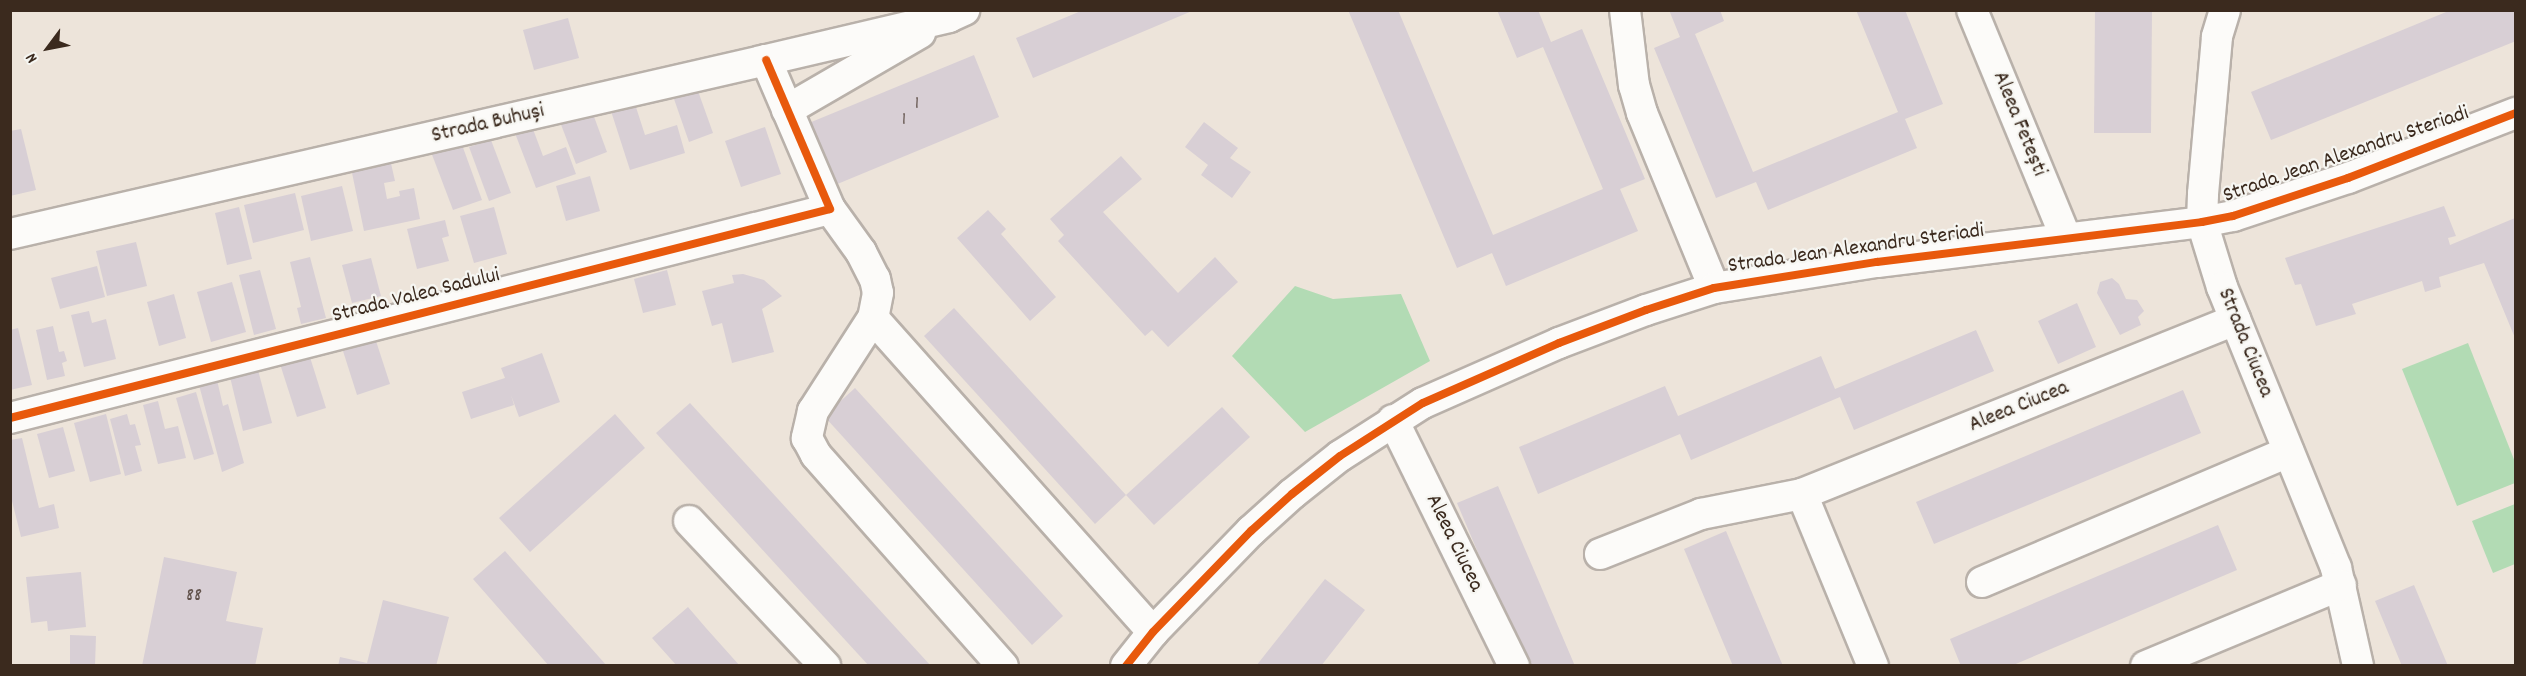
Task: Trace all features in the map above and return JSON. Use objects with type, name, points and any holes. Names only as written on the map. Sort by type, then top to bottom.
[{"type":"street","points":[[1625,10],[1634,86],[1642,113],[1714,288]]},
{"type":"street","name":"Aleea Fetești","points":[[1972,10],[2066,238]]},
{"type":"street","name":"Strada Ciucea","points":[[2225,10],[2217,37],[2202,194],[2202,222],[2211,258],[2341,585],[2358,666]]},
{"type":"street","points":[[787,110],[953,13]]},
{"type":"street","name":"Strada Buhuși","points":[[10,234],[766,60],[953,13]]},
{"type":"street","points":[[766,60],[830,208],[861,252],[875,279],[878,293],[873,318],[813,411],[807,438],[816,454],[1003,666]]},
{"type":"street","name":"Strada Jean Alexandru Steriadi","points":[[1126,666],[1153,632],[1236,547],[1292,495],[1340,456],[1393,420],[1453,389],[1559,343],[1646,310],[1714,288],[1877,262],[2202,222],[2233,216],[2348,178],[2516,113]]},
{"type":"street","name":"Strada Valea Sadului","points":[[10,418],[830,208]]},
{"type":"street","points":[[873,318],[1153,632]]},
{"type":"street","name":"Aleea Ciucea","points":[[1600,554],[1701,514],[1802,494],[2235,320]]},
{"type":"street","name":"Aleea Ciucea","points":[[1393,420],[1514,666]]},
{"type":"street","points":[[1982,582],[2289,452]]},
{"type":"street","points":[[1802,494],[1873,666]]},
{"type":"street","points":[[689,521],[825,666]]},
{"type":"street","points":[[2146,666],[2341,585]]},
{"type":"green space","points":[[1295,286],[1333,299],[1401,294],[1430,361],[1305,432],[1232,356]]},
{"type":"green space","points":[[2468,343],[2515,462],[2515,483],[2457,506],[2402,369]]},
{"type":"green space","points":[[2515,504],[2515,564],[2493,573],[2472,521]]},
{"type":"building","points":[[1348,10],[1398,10],[1493,235],[1603,189],[1543,47],[1517,58],[1497,10],[1538,10],[1551,42],[1582,29],[1645,179],[1620,189],[1638,231],[1506,286],[1492,253],[1457,268]]},
{"type":"building","points":[[1669,10],[1720,10],[1724,21],[1695,34],[1753,172],[1898,112],[1856,10],[1905,10],[1943,104],[1905,119],[1917,148],[1768,210],[1756,182],[1716,198],[1654,48],[1680,37]]},
{"type":"building","points":[[2095,10],[2152,10],[2151,133],[2094,133]]},
{"type":"building","points":[[2451,10],[2516,10],[2516,41],[2271,140],[2251,92]]},
{"type":"building","points":[[1081,11],[1192,11],[1033,78],[1016,38]]},
{"type":"building","points":[[568,18],[579,58],[534,70],[523,30]]},
{"type":"building","points":[[974,55],[999,117],[835,185],[809,123]]},
{"type":"building","points":[[698,91],[713,133],[689,142],[674,99]]},
{"type":"building","points":[[634,101],[645,135],[677,125],[685,153],[630,170],[610,108]]},
{"type":"building","points":[[589,103],[607,152],[576,164],[557,114]]},
{"type":"building","points":[[530,121],[543,156],[566,147],[576,174],[536,188],[513,128]]},
{"type":"building","points":[[1204,122],[1238,148],[1230,158],[1251,172],[1232,198],[1201,175],[1208,165],[1185,147]]},
{"type":"building","points":[[765,127],[781,174],[741,187],[725,141]]},
{"type":"building","points":[[21,129],[36,190],[10,196],[10,131]]},
{"type":"building","points":[[491,140],[511,193],[489,201],[469,147]]},
{"type":"building","points":[[461,142],[482,200],[453,210],[431,152]]},
{"type":"building","points":[[1121,156],[1142,179],[1103,212],[1178,293],[1215,257],[1238,282],[1168,347],[1152,330],[1145,336],[1058,241],[1064,235],[1050,219]]},
{"type":"building","points":[[390,159],[395,181],[384,183],[387,199],[400,196],[399,191],[414,188],[420,219],[364,231],[351,168]]},
{"type":"building","points":[[590,176],[600,211],[566,221],[556,186]]},
{"type":"building","points":[[342,186],[353,231],[311,241],[301,196]]},
{"type":"building","points":[[295,193],[304,230],[253,243],[244,205]]},
{"type":"building","points":[[2444,206],[2456,236],[2448,238],[2450,245],[2515,218],[2515,338],[2484,263],[2439,277],[2441,287],[2425,292],[2422,281],[2352,304],[2356,314],[2316,326],[2301,284],[2295,285],[2285,258]]},
{"type":"building","points":[[239,207],[252,259],[227,265],[215,213]]},
{"type":"building","points":[[494,207],[507,254],[474,263],[460,216]]},
{"type":"building","points":[[988,210],[1006,229],[1001,234],[1056,297],[1030,321],[957,238]]},
{"type":"building","points":[[445,220],[449,236],[442,238],[449,261],[417,269],[407,229]]},
{"type":"building","points":[[136,242],[147,286],[107,296],[96,251]]},
{"type":"building","points":[[310,257],[326,318],[301,324],[297,308],[301,307],[290,262]]},
{"type":"building","points":[[371,258],[381,296],[352,303],[342,265]]},
{"type":"building","points":[[97,266],[105,297],[60,309],[51,278]]},
{"type":"building","points":[[260,270],[276,329],[254,335],[239,275]]},
{"type":"building","points":[[667,270],[676,305],[643,313],[634,279]]},
{"type":"building","points":[[743,274],[764,280],[782,296],[762,309],[774,352],[732,363],[722,323],[712,326],[702,291],[734,283],[732,275]]},
{"type":"building","points":[[2112,278],[2119,284],[2126,299],[2137,300],[2144,311],[2138,317],[2141,325],[2120,335],[2097,293],[2100,282]]},
{"type":"building","points":[[232,282],[246,332],[211,342],[197,292]]},
{"type":"building","points":[[174,294],[186,338],[159,346],[147,302]]},
{"type":"building","points":[[2077,303],[2096,347],[2058,364],[2038,321]]},
{"type":"building","points":[[954,308],[1126,495],[1095,524],[924,336]]},
{"type":"building","points":[[89,311],[92,323],[106,319],[116,359],[84,367],[71,315]]},
{"type":"building","points":[[53,326],[59,352],[64,351],[67,361],[62,363],[65,376],[47,380],[36,330]]},
{"type":"building","points":[[18,328],[32,385],[10,390],[10,330]]},
{"type":"building","points":[[1976,330],[1994,371],[1854,430],[1840,397],[1691,460],[1680,434],[1538,494],[1519,447],[1665,386],[1678,416],[1821,356],[1835,389]]},
{"type":"building","points":[[376,341],[390,384],[357,395],[343,351]]},
{"type":"building","points":[[542,353],[560,402],[519,417],[511,395],[514,405],[471,419],[462,392],[505,378],[501,368]]},
{"type":"building","points":[[309,354],[326,408],[297,417],[280,364]]},
{"type":"building","points":[[258,370],[272,423],[243,431],[230,377]]},
{"type":"building","points":[[217,380],[223,406],[228,404],[244,463],[222,472],[199,385]]},
{"type":"building","points":[[855,388],[1063,616],[1032,645],[824,416]]},
{"type":"building","points":[[2183,390],[2201,433],[1934,544],[1916,502]]},
{"type":"building","points":[[196,392],[214,454],[194,460],[176,398]]},
{"type":"building","points":[[158,401],[165,429],[178,426],[186,458],[158,464],[143,405]]},
{"type":"building","points":[[690,403],[931,666],[869,666],[780,569],[656,433]]},
{"type":"building","points":[[1222,407],[1250,437],[1154,525],[1126,495]]},
{"type":"building","points":[[106,414],[121,474],[90,482],[74,423]]},
{"type":"building","points":[[127,414],[130,425],[135,424],[141,445],[135,446],[142,471],[125,476],[110,419]]},
{"type":"building","points":[[615,414],[645,448],[530,552],[499,518]]},
{"type":"building","points":[[63,427],[75,471],[49,478],[37,434]]},
{"type":"building","points":[[22,438],[39,508],[54,504],[59,528],[21,537],[10,493],[10,440]]},
{"type":"building","points":[[1498,486],[1575,666],[1526,666],[1457,503]]},
{"type":"building","points":[[2218,525],[2237,570],[2011,666],[1961,666],[1950,639]]},
{"type":"building","points":[[1726,531],[1783,666],[1733,666],[1684,549]]},
{"type":"building","points":[[505,551],[607,666],[549,666],[473,579]]},
{"type":"building","points":[[164,557],[237,572],[226,621],[263,628],[255,666],[142,666]]},
{"type":"building","points":[[81,572],[86,627],[48,631],[47,621],[31,623],[26,577]]},
{"type":"building","points":[[1325,579],[1365,610],[1321,666],[1256,666]]},
{"type":"building","points":[[2414,585],[2448,666],[2402,666],[2375,601]]},
{"type":"building","points":[[383,600],[449,617],[436,666],[338,666],[340,657],[367,663]]},
{"type":"building","points":[[688,607],[740,666],[677,666],[652,638]]},
{"type":"building","points":[[70,635],[96,636],[95,666],[70,666]]},
{"type":"cycle path","points":[[10,418],[830,209],[766,60]]},
{"type":"cycle path","points":[[1126,666],[1153,632],[1251,531],[1292,494],[1340,456],[1423,403],[1559,343],[1646,310],[1714,288],[1877,262],[2202,222],[2233,216],[2348,178],[2516,113]]}]
